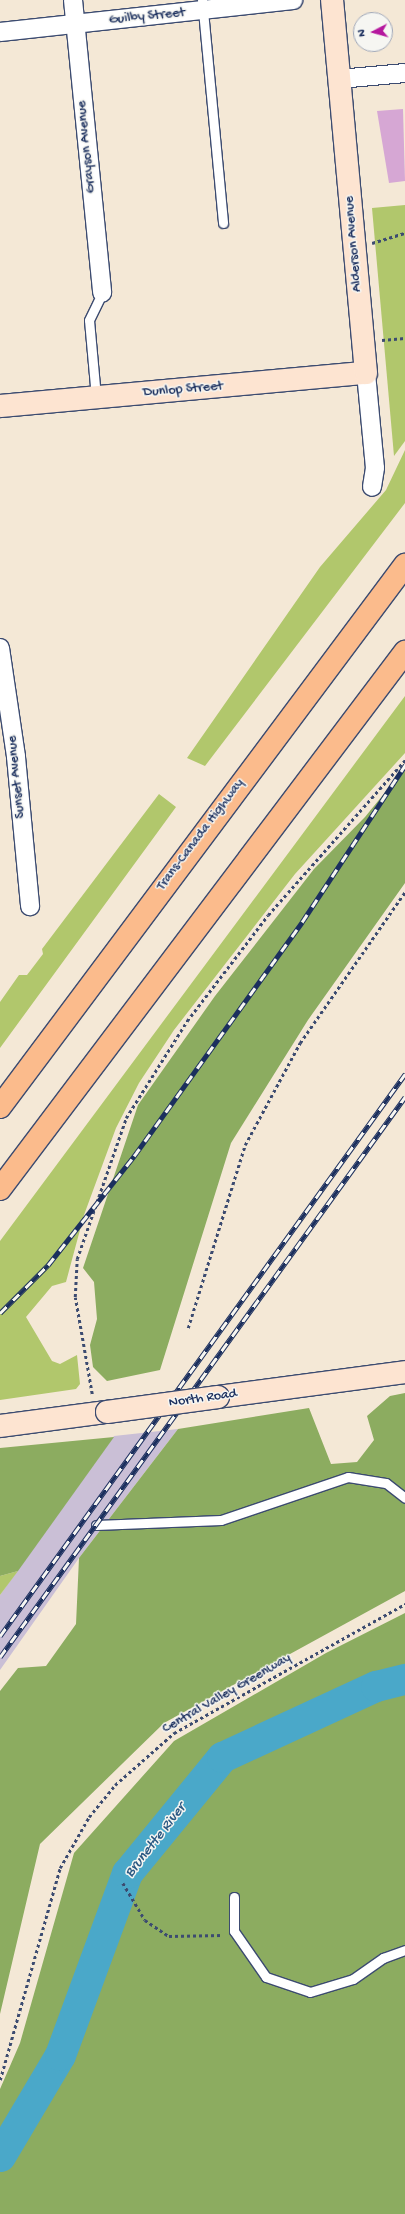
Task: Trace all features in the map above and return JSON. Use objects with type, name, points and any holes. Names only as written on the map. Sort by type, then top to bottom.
[{"type":"highway","name":"Trans-Canada Highway","points":[[0,1107],[405,565]]},
{"type":"highway","points":[[0,1189],[405,652]]},
{"type":"street","name":"Grayson Avenue","points":[[73,0],[102,293]]},
{"type":"street","name":"Guilby Street","points":[[0,32],[76,24],[202,5],[293,0]]},
{"type":"street","name":"Alderson Avenue","points":[[332,0],[375,468],[372,487]]},
{"type":"street","points":[[339,79],[405,73]]},
{"type":"street","name":"Dunlop Street","points":[[0,406],[366,373]]},
{"type":"street","name":"Sunset Avenue","points":[[0,648],[30,906]]},
{"type":"street","name":"North Road","points":[[0,1426],[405,1372]]},
{"type":"lane","points":[[202,5],[223,223]]},
{"type":"lane","points":[[96,397],[89,320],[102,293]]},
{"type":"lane","points":[[96,1525],[221,1520],[348,1477],[386,1483],[405,1498]]},
{"type":"lane","points":[[234,1897],[237,1935],[266,1977],[310,1992],[353,1979],[383,1958],[405,1950]]},
{"type":"path","points":[[354,245],[370,244],[405,233]]},
{"type":"path","points":[[101,1413],[75,1297],[78,1259],[126,1118],[187,1022],[268,915],[405,760]]},
{"type":"path","points":[[188,1328],[245,1145],[300,1043],[405,892]]},
{"type":"path","name":"Central Valley Greenway","points":[[0,2080],[60,1868],[89,1817],[115,1785],[174,1733],[405,1604]]},
{"type":"path","points":[[123,1883],[145,1920],[169,1936],[237,1935]]},
{"type":"shaded area","points":[[178,1429],[79,1558],[0,1670],[0,1595],[114,1436]]},
{"type":"green space","points":[[405,205],[405,441],[394,456],[372,208]]},
{"type":"green space","points":[[405,450],[405,503],[205,766],[187,758],[320,567],[386,490]]},
{"type":"green space","points":[[405,696],[405,753],[295,874],[174,1030],[139,1083],[116,1128],[84,1215],[66,1282],[52,1286],[26,1317],[52,1361],[60,1364],[77,1355],[80,1384],[76,1389],[0,1400],[0,1241]]},
{"type":"green space","points":[[405,768],[405,883],[308,1020],[231,1143],[160,1370],[107,1381],[93,1367],[90,1345],[97,1319],[94,1282],[83,1268],[138,1105],[215,996],[314,869],[365,817]]},
{"type":"green space","points":[[159,794],[176,807],[0,1048],[0,1002],[19,975],[27,975],[43,954],[42,949]]},
{"type":"green space","points":[[405,1393],[405,1591],[164,1723],[40,1844],[0,2014],[0,1691],[18,1668],[46,1666],[76,1624],[79,1558],[178,1429],[309,1408],[331,1464],[357,1462],[374,1440],[367,1416],[390,1396]]},
{"type":"green space","points":[[114,1437],[18,1571],[0,1576],[0,1448]]},
{"type":"green space","points":[[18,1571],[0,1595],[0,1576]]},
{"type":"green space","points":[[405,1613],[405,2214],[0,2214],[0,2089],[20,2043],[74,1853],[174,1741],[326,1653]]},
{"type":"building","points":[[403,109],[405,181],[389,183],[377,111]]},
{"type":"waterway","name":"Brunette River","points":[[0,2156],[60,2055],[127,1873],[222,1757],[376,1686],[405,1679]]},
{"type":"railway","points":[[0,1313],[48,1265],[134,1156],[302,922],[405,765]]},
{"type":"railway","points":[[0,1636],[405,1074]]},
{"type":"railway","points":[[0,1657],[405,1097]]}]
